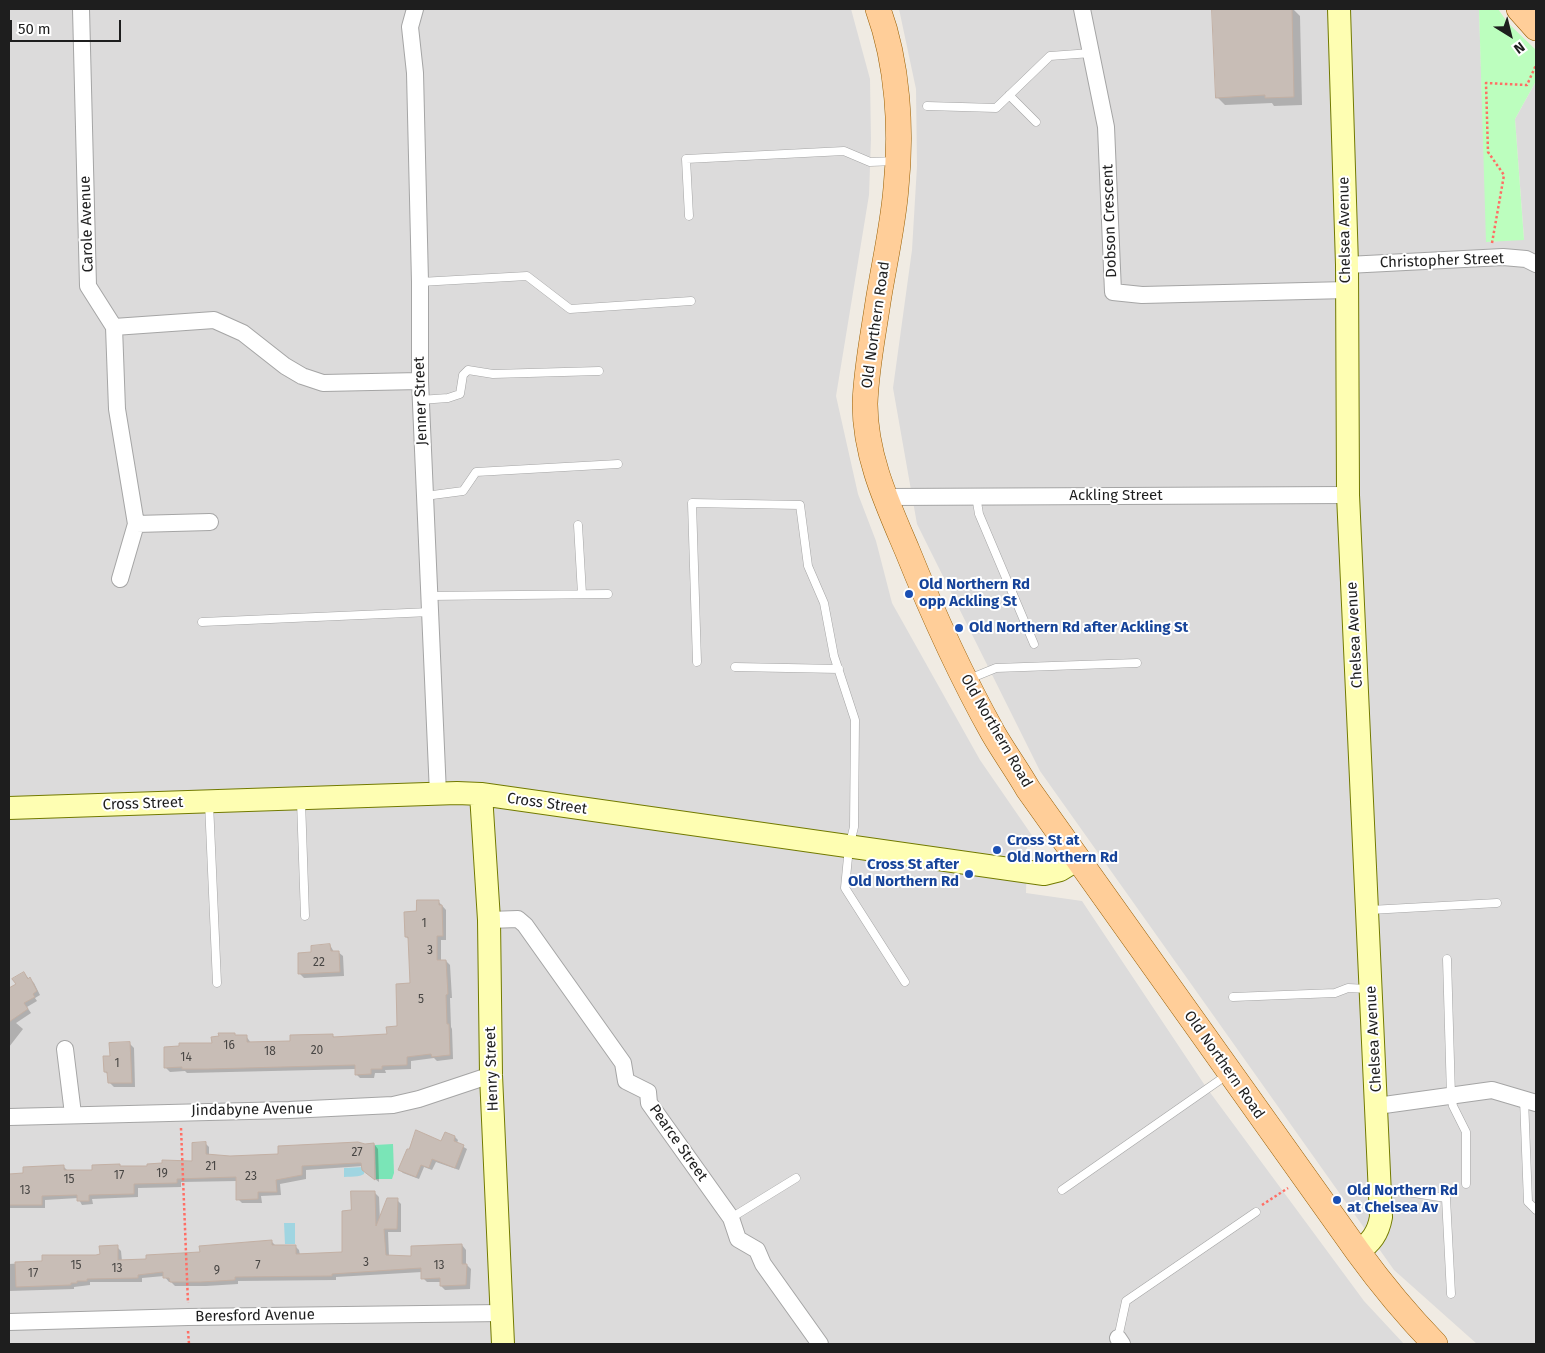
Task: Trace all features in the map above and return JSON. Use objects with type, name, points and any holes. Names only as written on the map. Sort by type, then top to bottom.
[{"type":"main road","name":"Old Northern Road","points":[[878,9],[889,51],[896,96],[898,137],[896,188],[868,363],[866,405],[867,433],[884,497],[925,594],[966,680],[1003,749],[1028,789],[1388,1293],[1435,1344]]},
{"type":"main road","points":[[1519,9],[1536,28]]},
{"type":"street","name":"Carole Avenue","points":[[81,9],[88,286],[114,327]]},
{"type":"street","name":"Jenner Street","points":[[415,9],[410,28],[415,74],[420,282],[420,400],[438,794]]},
{"type":"street","name":"Dobson Crescent","points":[[1082,9],[1106,128],[1113,292],[1142,295],[1347,290]]},
{"type":"street","name":"Chelsea Avenue","points":[[1339,9],[1347,265],[1348,495],[1381,1217],[1380,1226],[1371,1242],[1358,1252]]},
{"type":"street","name":"Christopher Street","points":[[1347,265],[1503,257],[1526,259],[1536,264]]},
{"type":"street","points":[[120,579],[136,524],[117,409],[114,327],[214,320],[243,333],[285,366],[302,376],[316,381],[323,383],[420,380]]},
{"type":"street","name":"Ackling Street","points":[[884,497],[1348,495]]},
{"type":"street","points":[[136,524],[210,522]]},
{"type":"street","name":"Cross Street","points":[[9,808],[481,794],[1044,874],[1060,870],[1078,859]]},
{"type":"street","name":"Henry Street","points":[[481,794],[489,920],[491,1075],[503,1344]]},
{"type":"street","name":"Pearce Street","points":[[489,920],[518,919],[524,925],[623,1063],[626,1081],[648,1092],[648,1103],[731,1218],[738,1239],[757,1250],[763,1264],[820,1344]]},
{"type":"street","points":[[65,1049],[73,1114]]},
{"type":"street","name":"Jindabyne Avenue","points":[[9,1117],[392,1105],[491,1075]]},
{"type":"street","points":[[1377,1106],[1492,1090],[1530,1101]]},
{"type":"street","name":"Beresford Avenue","points":[[9,1322],[188,1317],[502,1313]]},
{"type":"lane","points":[[927,106],[996,108],[1050,56],[1091,53]]},
{"type":"lane","points":[[1009,95],[1036,122]]},
{"type":"lane","points":[[689,216],[686,159],[844,151],[870,162],[898,161]]},
{"type":"lane","points":[[420,282],[527,276],[570,309],[691,301]]},
{"type":"lane","points":[[420,400],[448,398],[460,394],[463,375],[468,370],[493,374],[598,371]]},
{"type":"lane","points":[[425,496],[463,491],[476,472],[618,464]]},
{"type":"lane","points":[[976,496],[978,514],[1034,644]]},
{"type":"lane","points":[[697,662],[692,503],[800,505],[808,566],[824,603],[839,669],[855,720],[854,827],[849,847],[845,888],[904,982]]},
{"type":"lane","points":[[578,525],[582,594]]},
{"type":"lane","points":[[202,622],[429,604],[608,594]]},
{"type":"lane","points":[[966,680],[996,668],[1137,663]]},
{"type":"lane","points":[[735,667],[839,669]]},
{"type":"lane","points":[[301,798],[305,916]]},
{"type":"lane","points":[[209,801],[217,983]]},
{"type":"lane","points":[[1368,910],[1497,904]]},
{"type":"lane","points":[[1447,959],[1451,1096],[1453,1106],[1466,1132],[1466,1184]]},
{"type":"lane","points":[[1233,997],[1335,994],[1348,988],[1372,989]]},
{"type":"lane","points":[[1062,1190],[1230,1073]]},
{"type":"lane","points":[[1530,1101],[1528,1202],[1536,1210]]},
{"type":"lane","points":[[731,1218],[796,1178]]},
{"type":"lane","points":[[1380,1188],[1446,1198],[1451,1294]]},
{"type":"lane","points":[[1120,1341],[1126,1301],[1256,1212]]},
{"type":"path","points":[[1489,258],[1504,175],[1488,152],[1486,83],[1527,85],[1536,65]]},
{"type":"path","points":[[181,1112],[189,1344]]},
{"type":"path","points":[[1256,1212],[1263,1204],[1288,1188]]},
{"type":"shaded area","points":[[9,9],[851,9],[870,79],[871,139],[869,195],[836,396],[858,494],[876,541],[892,603],[980,760],[1040,847],[1027,847],[1026,893],[1082,901],[1206,1087],[1364,1301],[1404,1344],[9,1344]]},
{"type":"shaded area","points":[[899,9],[1479,9],[1487,242],[1524,239],[1515,119],[1536,81],[1536,1344],[1477,1344],[1394,1270],[1040,771],[917,524],[893,388],[912,250],[917,166],[916,89]]},
{"type":"green space","points":[[1479,9],[1498,9],[1508,23],[1536,50],[1536,81],[1515,119],[1524,240],[1486,242]]},
{"type":"green space","points":[[393,1144],[394,1173],[392,1179],[376,1179],[375,1145]]},
{"type":"water","points":[[364,1167],[364,1174],[362,1175],[344,1177],[344,1168]]},
{"type":"water","points":[[284,1223],[295,1223],[295,1244],[285,1244]]},
{"type":"building","points":[[1212,9],[1292,9],[1294,97],[1265,98],[1265,95],[1216,98]]},
{"type":"building","points":[[417,900],[439,900],[439,905],[442,905],[443,936],[437,936],[437,960],[446,960],[447,1024],[449,1024],[450,1055],[432,1057],[431,1054],[407,1057],[407,1065],[382,1066],[382,1069],[371,1069],[371,1074],[355,1075],[355,1065],[209,1069],[164,1068],[164,1047],[179,1046],[179,1043],[212,1043],[211,1037],[219,1036],[218,1033],[247,1035],[247,1042],[290,1041],[290,1035],[333,1034],[333,1037],[387,1034],[386,1027],[397,1026],[396,984],[410,983],[408,937],[405,937],[404,912],[416,911]]},
{"type":"building","points":[[330,944],[331,951],[339,951],[340,972],[298,974],[298,953],[311,952],[311,946]]},
{"type":"building","points":[[24,972],[28,979],[30,977],[37,991],[33,994],[35,997],[24,1003],[28,1009],[9,1022],[9,988],[16,984],[12,979]]},
{"type":"building","points":[[130,1042],[132,1083],[108,1083],[107,1072],[104,1072],[103,1056],[110,1056],[109,1043]]},
{"type":"building","points":[[416,1130],[441,1141],[445,1132],[455,1136],[454,1141],[464,1145],[455,1168],[432,1159],[429,1168],[421,1165],[416,1177],[398,1170]]},
{"type":"building","points":[[206,1142],[206,1154],[230,1156],[278,1154],[278,1146],[374,1143],[375,1180],[362,1170],[361,1163],[302,1166],[302,1175],[276,1180],[277,1192],[258,1192],[258,1199],[236,1200],[236,1177],[177,1179],[177,1183],[134,1184],[134,1194],[89,1195],[89,1201],[77,1201],[77,1195],[42,1196],[42,1205],[9,1205],[9,1174],[23,1173],[23,1167],[64,1165],[64,1170],[92,1170],[92,1165],[120,1164],[120,1166],[147,1166],[147,1164],[162,1163],[162,1160],[192,1161],[192,1143]]},
{"type":"building","points":[[351,1191],[375,1191],[376,1226],[387,1198],[398,1198],[397,1229],[384,1229],[386,1255],[411,1256],[411,1246],[462,1244],[462,1264],[467,1264],[466,1285],[440,1286],[440,1278],[421,1279],[421,1268],[332,1274],[332,1276],[235,1277],[235,1280],[201,1282],[170,1282],[169,1278],[163,1278],[163,1272],[138,1275],[138,1278],[87,1279],[87,1281],[71,1283],[71,1285],[16,1287],[15,1262],[42,1261],[42,1255],[96,1255],[100,1254],[99,1246],[118,1245],[118,1260],[146,1259],[146,1255],[200,1252],[199,1246],[272,1240],[272,1245],[296,1245],[296,1254],[342,1252],[342,1211],[351,1210]]},
{"type":"place","name":"Old Northern Rd opp Ackling St","points":[[909,594]]},
{"type":"place","name":"Old Northern Rd after Ackling St","points":[[959,628]]},
{"type":"place","name":"Cross St at Old Northern Rd","points":[[997,850]]},
{"type":"place","name":"Cross St after Old Northern Rd","points":[[969,874]]},
{"type":"place","name":"Old Northern Rd at Chelsea Av","points":[[1337,1200]]}]
